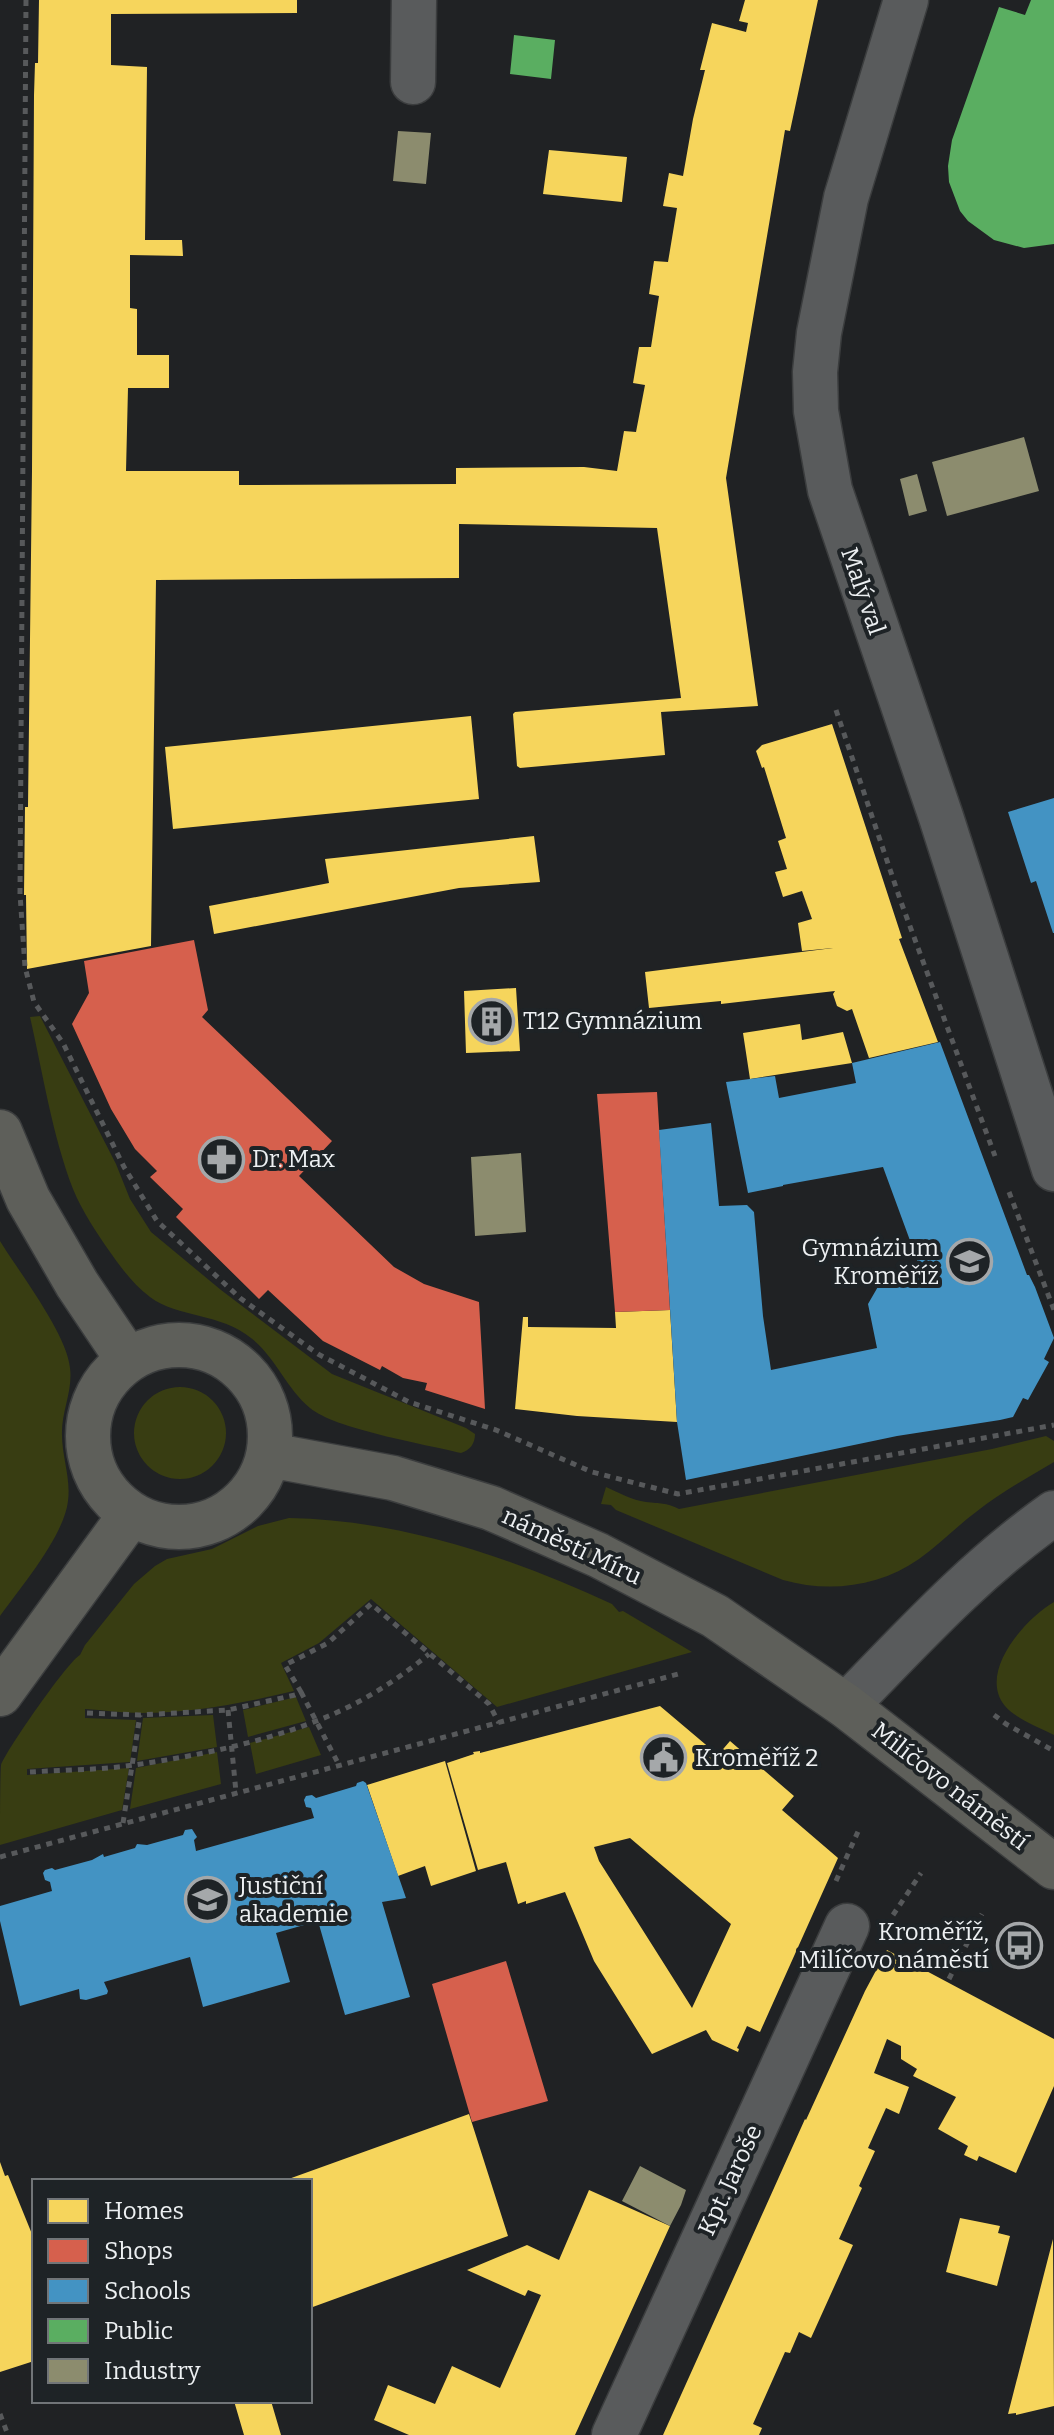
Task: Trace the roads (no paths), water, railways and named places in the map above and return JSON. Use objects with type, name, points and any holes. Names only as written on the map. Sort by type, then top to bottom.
[{"type":"main road","points":[[0,1132],[28,1199],[77,1284],[128,1360]]},
{"type":"main road","points":[[174,1344],[191,1346],[223,1356],[248,1377],[265,1405],[271,1438],[269,1455],[262,1475],[250,1494],[234,1508],[216,1520],[173,1527],[131,1514],[117,1503],[96,1473],[90,1455],[89,1419],[102,1386],[128,1360],[142,1352],[174,1344]]},
{"type":"main road","name":"náměstí Míru","points":[[269,1455],[393,1478],[491,1508],[598,1555],[715,1616],[846,1706]]},
{"type":"main road","points":[[3,1687],[131,1514]]},
{"type":"main road","name":"Milíčovo náměstí","points":[[846,1706],[1054,1867]]},
{"type":"street","points":[[413,82],[414,0]]},
{"type":"street","name":"Malý val","points":[[906,0],[854,170],[836,242],[819,333],[815,372],[816,411],[830,490],[941,817],[1054,1169]]},
{"type":"street","points":[[846,1706],[979,1571],[1054,1513]]},
{"type":"street","name":"Kpt. Jaroše","points":[[614,2435],[847,1926]]},
{"type":"place","name":"T12 Gymnázium","points":[[492,1021]]},
{"type":"place","name":"Dr. Max","points":[[221,1159]]},
{"type":"place","name":"Gymnázium Kroměříž","points":[[970,1262]]},
{"type":"place","name":"Kroměříž 2","points":[[664,1758]]},
{"type":"place","name":"Justiční akademie","points":[[208,1900]]},
{"type":"place","name":"Kroměříž, Milíčovo náměstí","points":[[1020,1946]]}]
